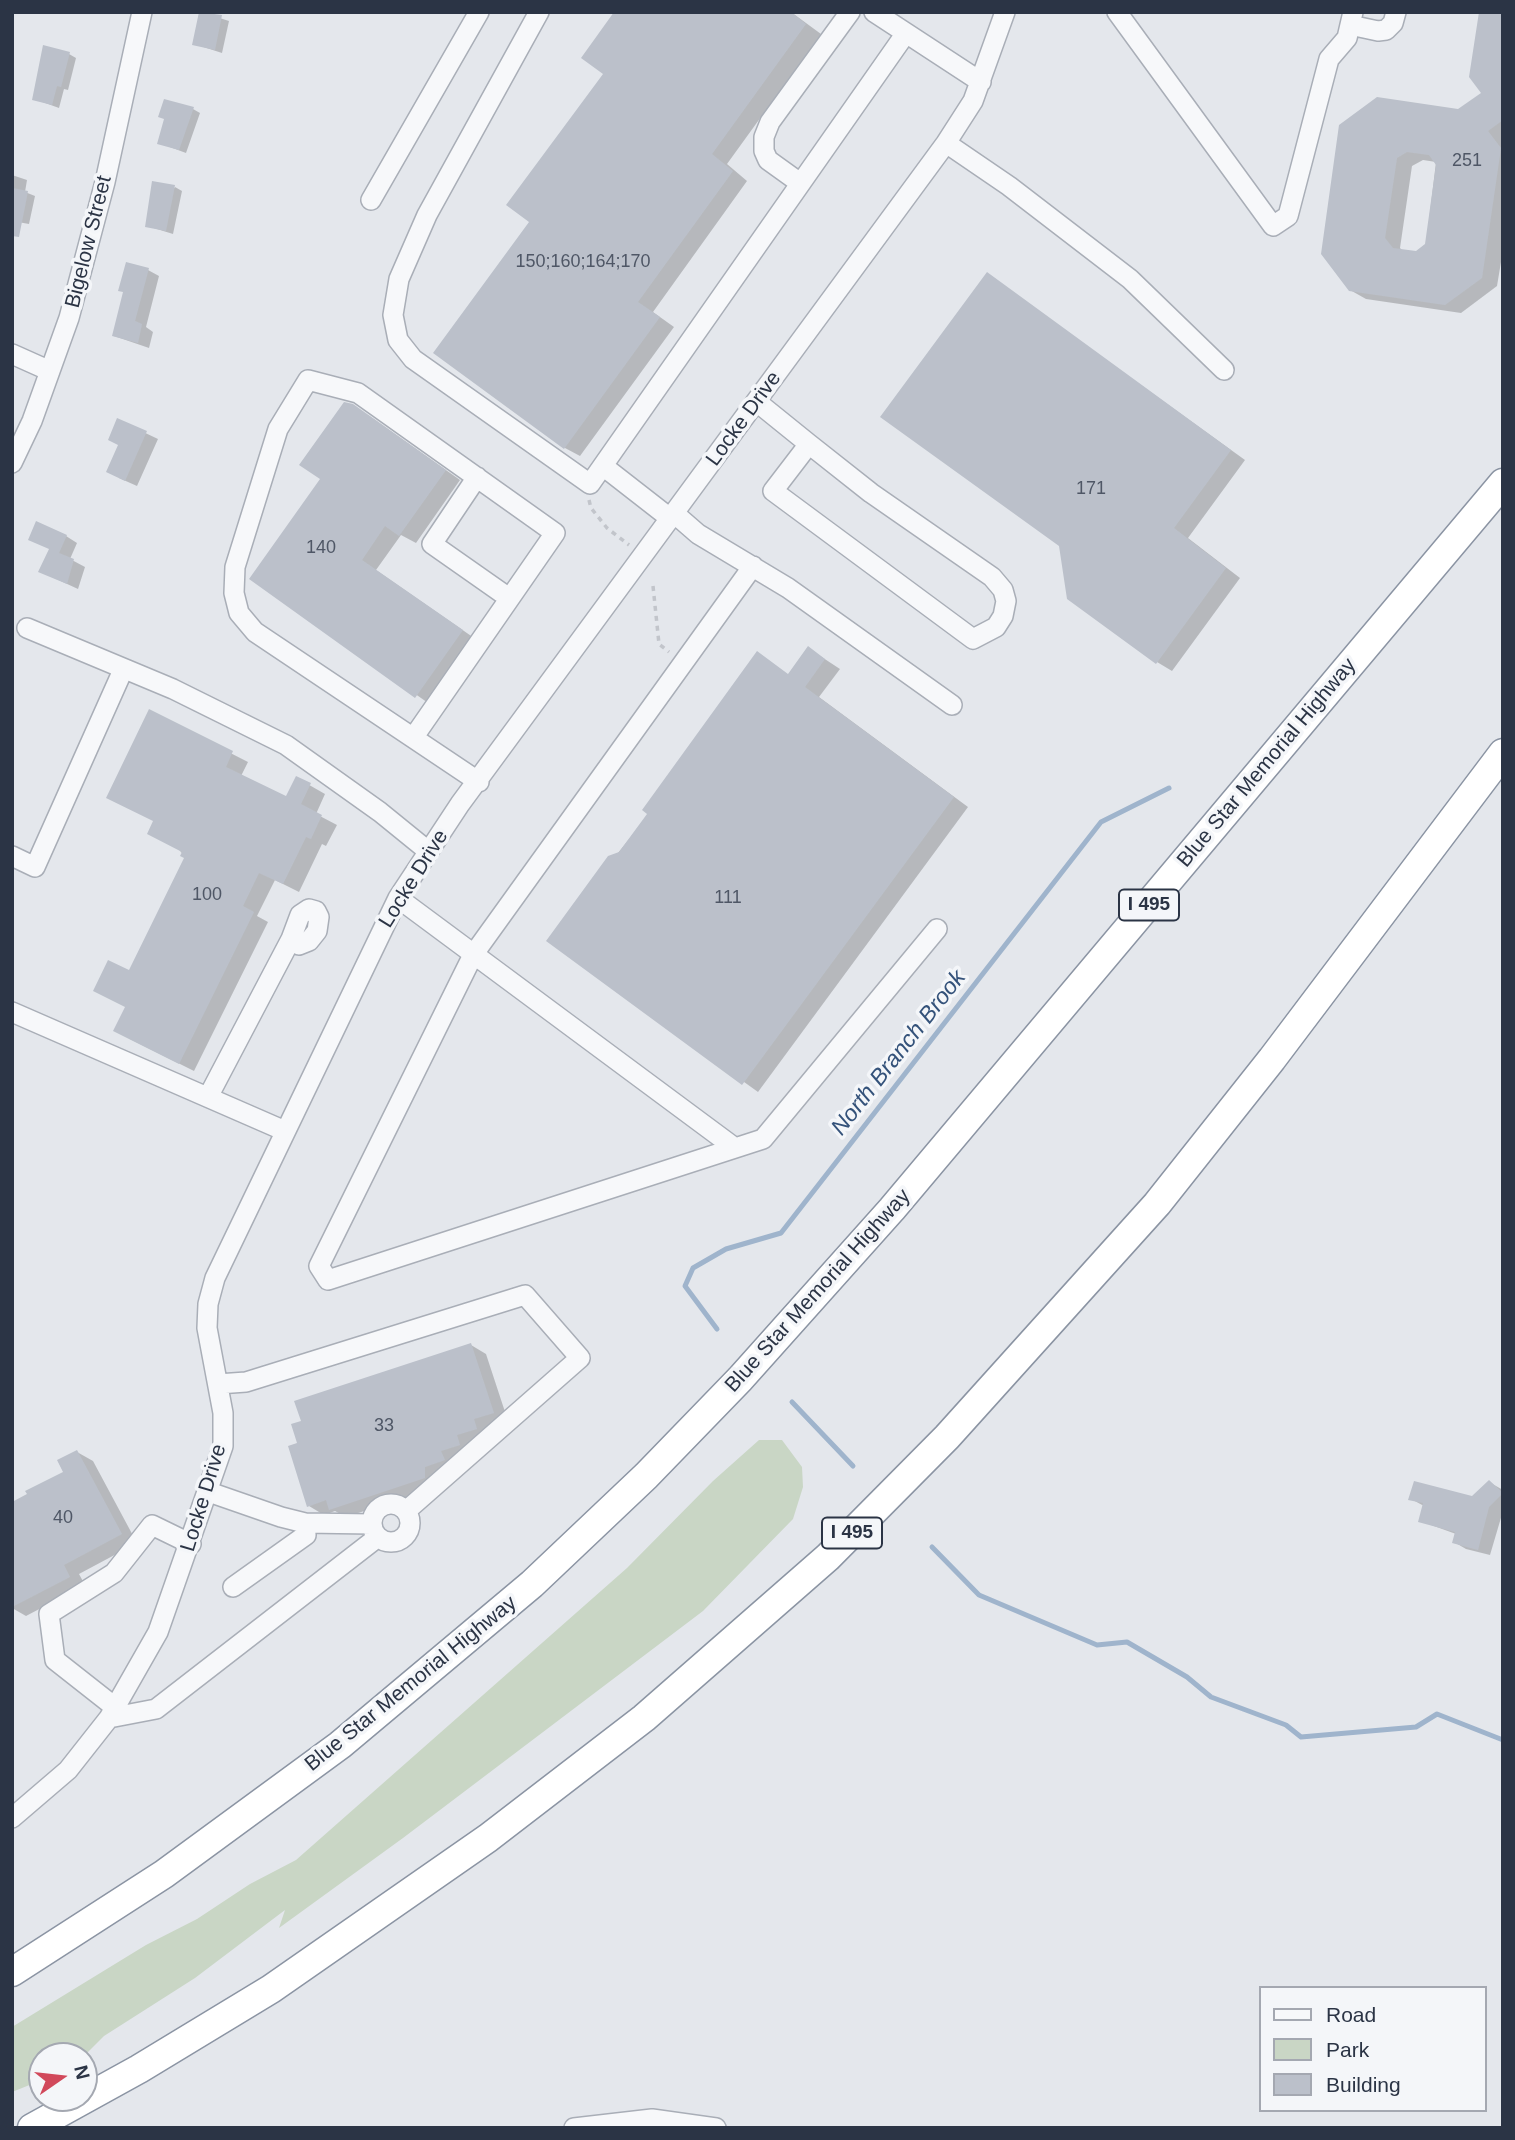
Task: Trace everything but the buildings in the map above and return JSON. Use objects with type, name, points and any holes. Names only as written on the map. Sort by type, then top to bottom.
[{"type":"highway","name":"Blue Star Memorial Highway","points":[[12,1972],[174,1867],[330,1752],[503,1610],[646,1476],[748,1370],[892,1209],[1503,483]]},
{"type":"highway","name":"I 495","points":[[32,2128],[139,2069],[271,1989],[488,1838],[665,1701],[828,1557],[965,1417],[1149,1213],[1272,1059],[1503,753]]},
{"type":"street","name":"Bigelow Street","points":[[12,463],[69,318],[105,182],[142,12]]},
{"type":"street","points":[[372,200],[479,12]]},
{"type":"street","points":[[539,12],[427,215],[398,279],[393,315],[398,340],[413,359],[590,484],[906,33]]},
{"type":"street","points":[[800,183],[768,160],[764,151],[764,137],[770,122],[850,12]]},
{"type":"street","points":[[874,12],[981,82]]},
{"type":"street","name":"Locke Drive","points":[[12,1818],[68,1770],[113,1713],[158,1632],[191,1544],[223,1446],[218,1384],[207,1328],[208,1304],[222,1257],[398,898],[460,804],[479,782],[946,143],[981,82],[1005,12]]},
{"type":"street","points":[[1117,12],[1273,226],[1288,216],[1329,59],[1347,38],[1352,18],[1378,31],[1386,30],[1394,23],[1396,12]]},
{"type":"street","points":[[946,143],[1009,186],[1130,279],[1224,370]]},
{"type":"street","points":[[12,354],[50,371]]},
{"type":"street","points":[[413,738],[555,533],[358,393],[308,380],[278,429],[235,567],[234,593],[239,613],[255,632],[413,738],[479,782]]},
{"type":"street","points":[[757,402],[871,493],[992,577],[1003,590],[1006,601],[996,627],[985,636],[973,639],[773,491],[809,444]]},
{"type":"street","points":[[603,466],[698,534],[753,566],[951,705]]},
{"type":"street","points":[[477,477],[432,544],[509,598]]},
{"type":"street","points":[[753,566],[473,955],[319,1266],[328,1280],[763,1139],[937,929]]},
{"type":"street","points":[[27,628],[173,689],[286,745],[380,812],[428,851]]},
{"type":"street","points":[[12,856],[35,867],[123,670]]},
{"type":"street","points":[[398,898],[735,1148]]},
{"type":"street","points":[[208,1097],[290,939]]},
{"type":"street","points":[[12,1012],[285,1130]]},
{"type":"street","points":[[218,1384],[246,1382],[525,1295],[580,1358],[406,1511]]},
{"type":"street","points":[[209,1492],[306,1523],[375,1531],[394,1542],[405,1536],[410,1524],[406,1511],[395,1504],[382,1506],[373,1516],[375,1531]]},
{"type":"street","points":[[233,1587],[306,1535],[306,1523]]},
{"type":"street","points":[[191,1544],[152,1525],[114,1573],[49,1614],[55,1660],[113,1713],[156,1709],[375,1531]]},
{"type":"street","points":[[574,2128],[652,2119],[716,2128]]},
{"type":"path","points":[[590,484],[587,492],[591,508],[607,528],[629,545]]},
{"type":"path","points":[[653,586],[659,644],[673,654]]},
{"type":"green space","points":[[759,1440],[782,1440],[802,1467],[803,1487],[793,1519],[703,1611],[403,1838],[279,1928],[285,1910],[195,1978],[98,2042],[28,2042],[28,2086],[12,2092],[12,2027],[146,1945],[197,1919],[250,1884],[296,1860],[627,1568],[713,1481]]},
{"type":"waterway","name":"North Branch Brook","points":[[717,1329],[685,1286],[693,1268],[726,1249],[781,1233],[1101,822],[1169,788]]},
{"type":"waterway","name":"North Branch Brook","points":[[792,1402],[853,1466]]},
{"type":"waterway","name":"North Branch Brook","points":[[932,1547],[979,1595],[1097,1645],[1127,1642],[1187,1677],[1211,1697],[1286,1725],[1301,1737],[1416,1727],[1437,1714],[1503,1740]]}]
